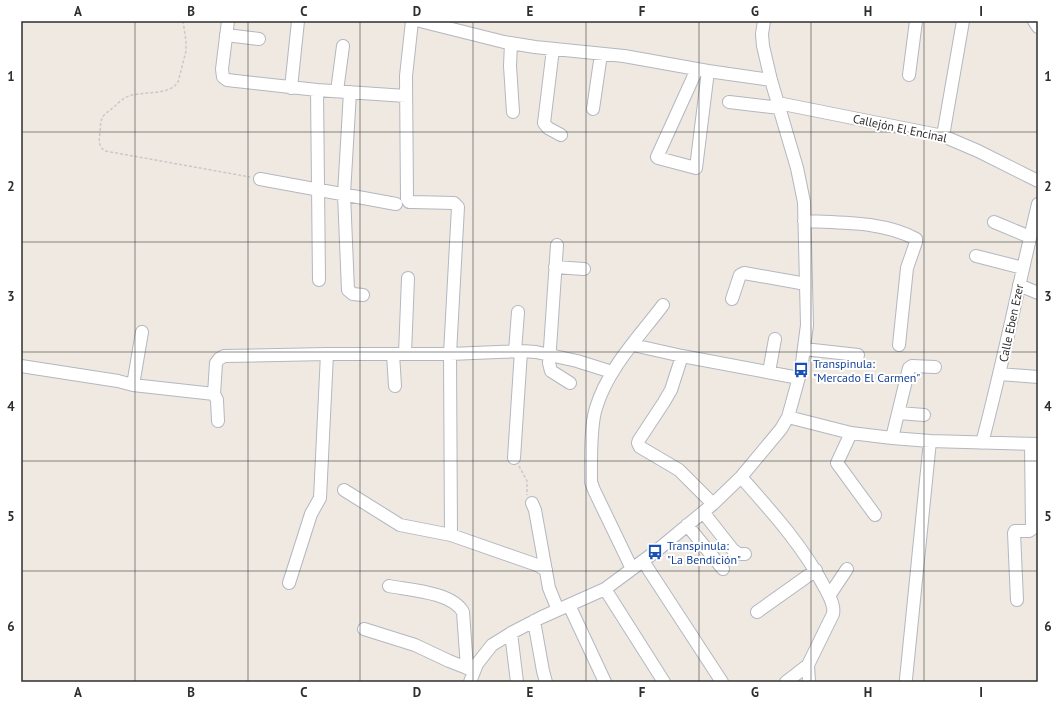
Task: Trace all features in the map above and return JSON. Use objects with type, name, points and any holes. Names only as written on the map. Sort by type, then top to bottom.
[{"type":"street","points":[[228,21],[222,69],[222,76],[224,79],[237,82],[291,88],[406,96]]},
{"type":"street","points":[[291,88],[298,21]]},
{"type":"street","points":[[412,21],[406,68],[408,201],[454,203],[458,207],[450,354],[451,536]]},
{"type":"street","points":[[420,21],[511,43],[624,56],[771,80]]},
{"type":"street","points":[[471,669],[492,645],[511,633],[563,607],[605,589],[643,561],[713,504],[741,477],[782,429],[788,417],[799,378],[807,325],[804,202],[763,46],[762,34],[764,21]]},
{"type":"street","points":[[909,75],[916,21]]},
{"type":"street","points":[[944,136],[963,21]]},
{"type":"street","points":[[1034,21],[1038,27]]},
{"type":"street","points":[[226,35],[259,39]]},
{"type":"street","points":[[511,43],[510,66],[513,112]]},
{"type":"street","points":[[337,91],[343,46]]},
{"type":"street","points":[[553,49],[544,123],[548,128],[561,135]]},
{"type":"street","points":[[593,109],[601,54]]},
{"type":"street","points":[[703,70],[696,168],[658,158],[657,157],[703,70]]},
{"type":"street","points":[[317,90],[319,280]]},
{"type":"street","points":[[350,92],[344,194],[348,290],[353,294],[363,295]]},
{"type":"street","name":"Callejón El Encinal","points":[[729,102],[779,105],[944,136],[1038,181]]},
{"type":"street","points":[[260,179],[396,204]]},
{"type":"street","name":"Calle Eben Ezer","points":[[982,443],[1000,374],[1038,204]]},
{"type":"street","points":[[804,221],[862,225],[895,230],[916,239],[908,262],[906,274],[899,345]]},
{"type":"street","points":[[994,222],[1030,237]]},
{"type":"street","points":[[557,245],[549,363],[551,371],[570,383]]},
{"type":"street","points":[[976,256],[1023,268]]},
{"type":"street","points":[[555,267],[584,269]]},
{"type":"street","points":[[732,299],[740,274],[744,273],[806,284]]},
{"type":"street","points":[[395,386],[408,278]]},
{"type":"street","points":[[1019,285],[1038,293]]},
{"type":"street","points":[[632,569],[591,482],[593,419],[596,407],[612,372],[664,305]]},
{"type":"street","points":[[514,458],[518,312]]},
{"type":"street","points":[[133,385],[142,332]]},
{"type":"street","points":[[769,372],[775,339]]},
{"type":"street","points":[[633,345],[682,356],[799,378]]},
{"type":"street","points":[[804,349],[858,355]]},
{"type":"street","points":[[218,421],[217,400],[214,394],[217,361],[224,356],[450,354],[518,351],[550,355],[577,361],[612,372]]},
{"type":"street","points":[[289,583],[311,514],[320,498],[327,354]]},
{"type":"street","points":[[682,356],[668,396],[639,440],[638,444],[640,447],[679,470],[713,504]]},
{"type":"street","points":[[21,366],[118,381],[133,385],[214,394]]},
{"type":"street","points":[[892,438],[909,368],[912,366],[935,367]]},
{"type":"street","points":[[1000,374],[1038,377]]},
{"type":"street","points":[[898,413],[924,415]]},
{"type":"street","points":[[788,417],[851,433],[892,438],[930,441],[1035,444],[1032,529],[1029,532],[1015,531],[1014,533],[1017,600]]},
{"type":"street","points":[[851,433],[836,463],[875,515]]},
{"type":"street","points":[[906,679],[930,441]]},
{"type":"street","points":[[741,477],[790,533],[816,570],[830,596],[834,608],[833,614],[808,665],[786,682]]},
{"type":"street","points":[[344,490],[400,525],[451,536],[537,565],[546,570]]},
{"type":"street","points":[[532,503],[535,510],[549,588],[563,607],[605,682]]},
{"type":"street","points":[[703,512],[733,550],[739,554],[745,554]]},
{"type":"street","points":[[687,525],[723,568]]},
{"type":"street","points":[[643,561],[722,682]]},
{"type":"street","points":[[830,596],[847,568]]},
{"type":"street","points":[[757,612],[816,570]]},
{"type":"street","points":[[389,586],[440,596],[453,602],[462,610],[471,669],[470,682]]},
{"type":"street","points":[[605,589],[664,682]]},
{"type":"street","points":[[534,621],[546,682]]},
{"type":"street","points":[[364,629],[415,645],[449,661],[471,669]]},
{"type":"street","points":[[511,633],[517,682]]},
{"type":"street","points":[[808,665],[809,682]]},
{"type":"path","points":[[183,21],[186,51],[178,82],[175,86],[168,90],[128,96],[102,116],[99,141],[100,147],[105,151],[260,179]]},
{"type":"path","points":[[514,458],[525,476],[527,481],[527,495],[532,503]]},
{"type":"place","name":"Transpinula: \"Mercado El Carmen\"","points":[[801,370]]},
{"type":"place","name":"Transpinula: \"La Bendición\"","points":[[655,552]]}]
